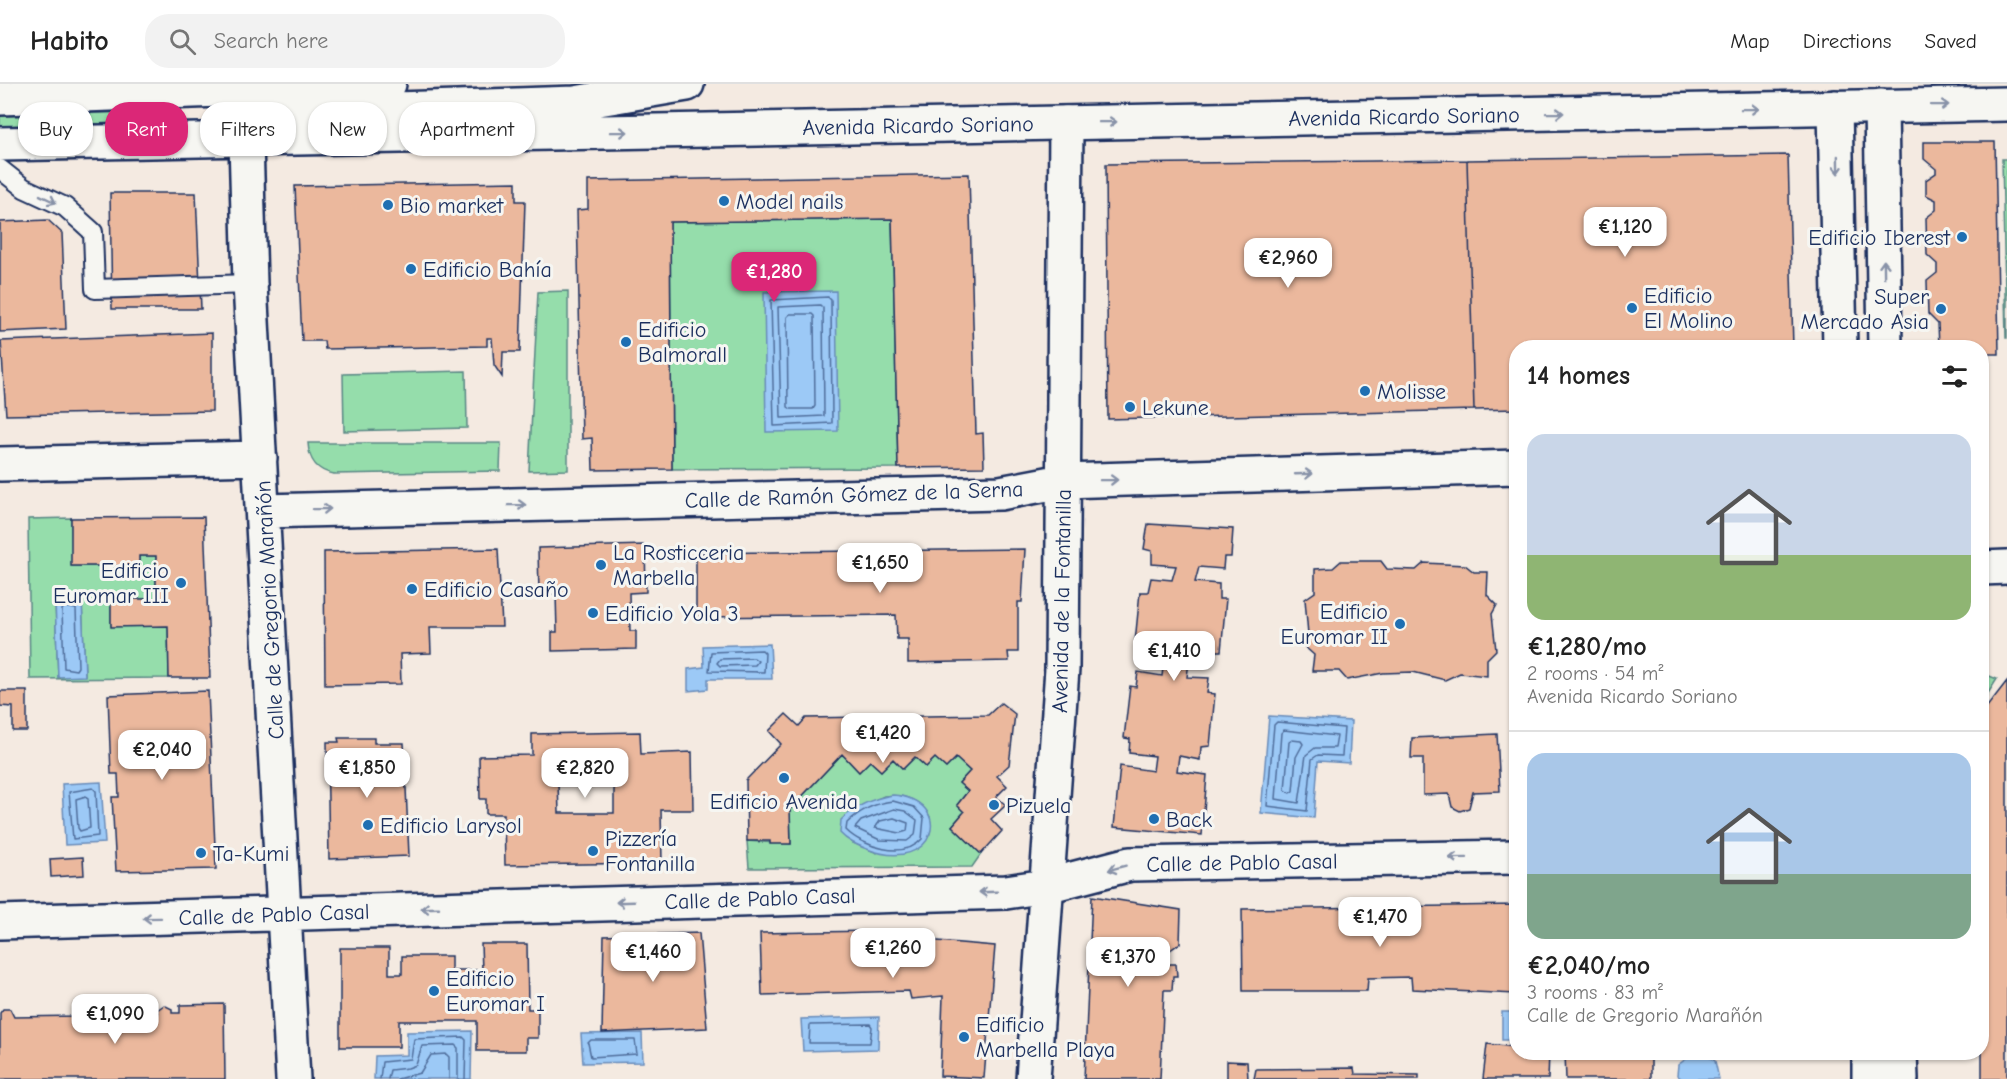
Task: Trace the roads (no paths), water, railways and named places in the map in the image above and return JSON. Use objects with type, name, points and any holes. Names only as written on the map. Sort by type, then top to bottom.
[{"type":"street","points":[[0,98],[118,89],[178,93],[389,84]]},
{"type":"street","points":[[296,112],[575,104],[687,84]]},
{"type":"street","points":[[178,93],[200,106]]},
{"type":"street","points":[[1841,340],[1861,95]]},
{"type":"street","points":[[1861,95],[1884,340]]},
{"type":"street","name":"Avenida Ricardo Soriano","points":[[296,140],[982,123],[1066,123],[1861,95],[2007,104]]},
{"type":"street","name":"Avenida de la Fontanilla","points":[[1033,1079],[1062,669],[1066,123]]},
{"type":"street","name":"Avenida Ricardo Soriano","points":[[0,144],[200,142]]},
{"type":"street","name":"Calle de Gregorio Marañón","points":[[246,156],[250,284],[286,914],[293,1079]]},
{"type":"street","points":[[0,464],[260,458]]},
{"type":"street","name":"Calle de Ramón Gómez de la Serna","points":[[263,511],[1000,493],[1063,481],[1509,467]]},
{"type":"street","points":[[1989,568],[2007,567]]},
{"type":"street","name":"Calle de Pablo Casal","points":[[0,922],[1006,891],[1046,886],[1130,864],[1509,857]]},
{"type":"street","points":[[1869,1060],[1869,1079]]},
{"type":"street","points":[[1900,1060],[1901,1079]]},
{"type":"lane","points":[[0,169],[24,188],[65,207],[93,232],[95,289],[250,284]]},
{"type":"water","points":[[836,291],[838,431],[766,432],[764,292]]},
{"type":"water","points":[[82,600],[85,676],[58,677],[55,601]]},
{"type":"water","points":[[770,644],[772,679],[708,679],[708,689],[688,691],[688,669],[704,667],[703,646]]},
{"type":"water","points":[[1269,716],[1351,721],[1349,763],[1318,761],[1314,818],[1261,813]]},
{"type":"water","points":[[101,782],[105,843],[65,845],[62,784]]},
{"type":"water","points":[[893,795],[913,800],[925,809],[931,821],[930,834],[923,845],[909,853],[891,855],[860,846],[849,841],[840,833],[841,820],[852,811],[879,798]]},
{"type":"water","points":[[1502,1012],[1509,1012],[1509,1040],[1502,1040]]},
{"type":"water","points":[[879,1017],[878,1049],[803,1051],[801,1019]]},
{"type":"water","points":[[472,1031],[471,1079],[374,1079],[375,1056],[407,1055],[407,1032]]},
{"type":"water","points":[[642,1033],[643,1062],[583,1063],[581,1034]]},
{"type":"water","points":[[1685,1060],[1714,1060],[1719,1079],[1682,1079],[1677,1075],[1678,1065]]},
{"type":"place","name":"Model nails","points":[[724,201]]},
{"type":"place","name":"Bio market","points":[[388,205]]},
{"type":"place","name":"Edificio Iberest","points":[[1962,237]]},
{"type":"place","name":"Edificio Bahía","points":[[411,269]]},
{"type":"place","name":"Edificio El Molino","points":[[1632,308]]},
{"type":"place","name":"Super Mercado Asia","points":[[1941,309]]},
{"type":"place","name":"Edificio Balmorall","points":[[626,342]]},
{"type":"place","name":"Molisse","points":[[1365,391]]},
{"type":"place","name":"Lekune","points":[[1130,407]]},
{"type":"place","name":"La Rosticceria Marbella","points":[[601,565]]},
{"type":"place","name":"Edificio Euromar III","points":[[181,583]]},
{"type":"place","name":"Edificio Casaño","points":[[412,589]]},
{"type":"place","name":"Edificio Yola 3","points":[[593,613]]},
{"type":"place","name":"Edificio Euromar II","points":[[1400,624]]},
{"type":"place","name":"Edificio Avenida","points":[[784,778]]},
{"type":"place","name":"Pizuela","points":[[994,805]]},
{"type":"place","name":"Back","points":[[1154,819]]},
{"type":"place","name":"Edificio Larysol","points":[[368,825]]},
{"type":"place","name":"Pizzería Fontanilla","points":[[593,851]]},
{"type":"place","name":"Ta-Kumi","points":[[201,853]]},
{"type":"place","name":"Edificio Euromar I","points":[[434,991]]},
{"type":"place","name":"Edificio Marbella Playa","points":[[964,1037]]}]
